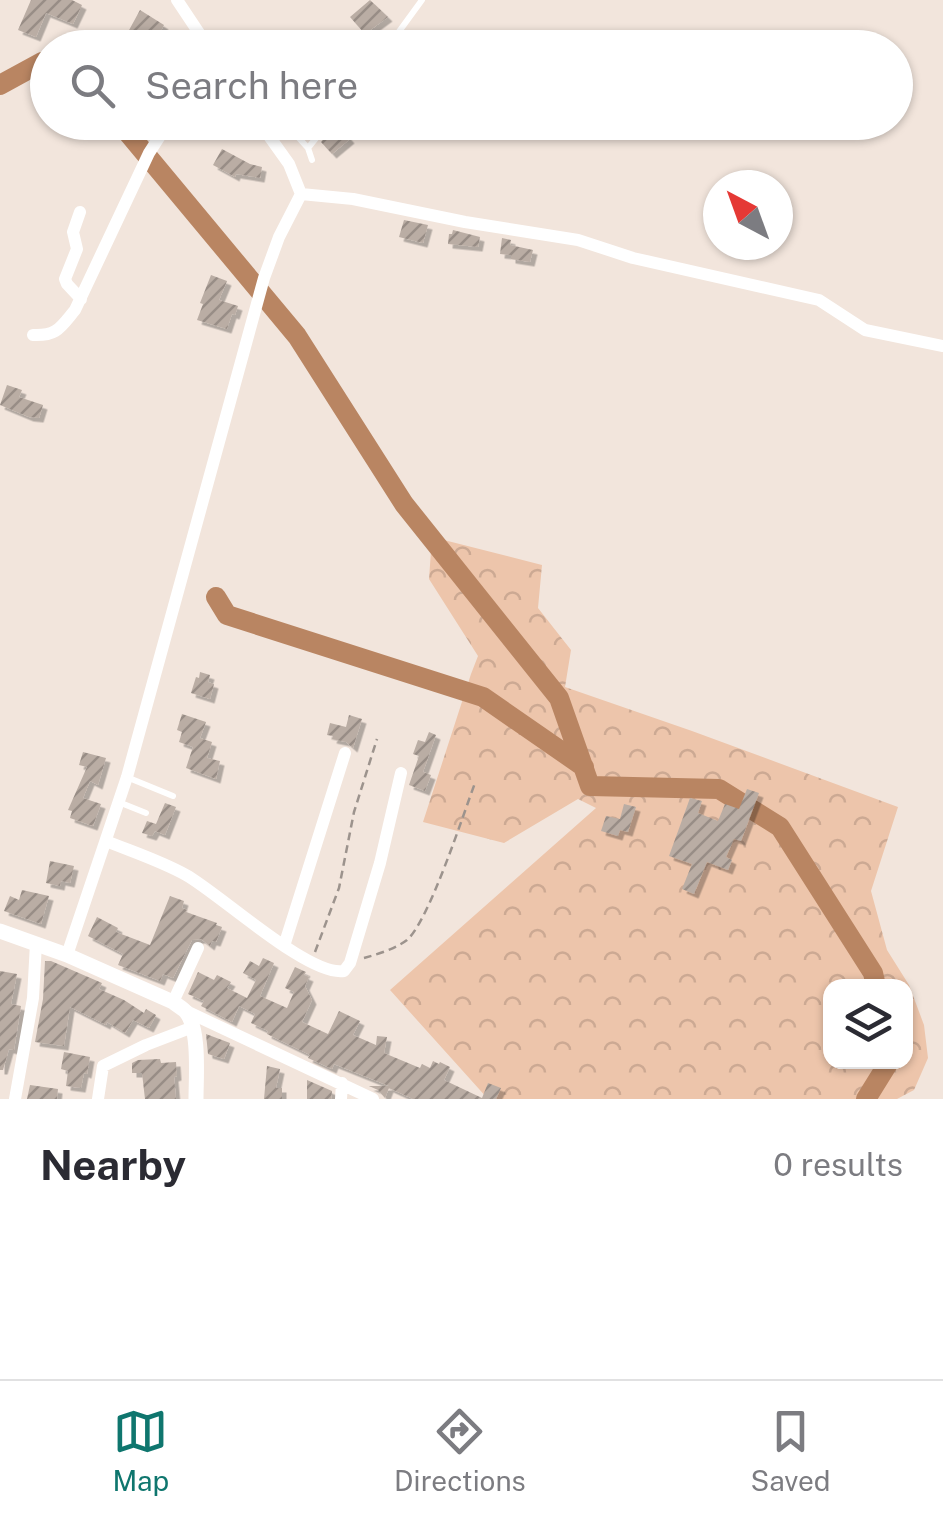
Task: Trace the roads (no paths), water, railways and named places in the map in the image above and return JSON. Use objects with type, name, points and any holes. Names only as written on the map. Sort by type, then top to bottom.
[{"type":"street","points":[[177,0],[197,30]]},
{"type":"street","points":[[33,334],[48,335],[58,330],[75,310],[157,140]]},
{"type":"street","points":[[67,955],[128,778],[264,278],[279,236],[301,194],[289,164],[272,140]]},
{"type":"street","points":[[301,194],[353,199],[578,240],[633,258],[819,300],[865,330],[943,346]]},
{"type":"street","points":[[80,212],[73,232],[77,249],[65,279],[81,298]]},
{"type":"street","points":[[284,946],[345,754]]},
{"type":"street","points":[[106,841],[186,875],[284,946],[334,972],[344,971],[350,963],[380,863],[401,774]]},
{"type":"street","points":[[0,931],[67,955],[374,1099]]},
{"type":"street","points":[[15,1099],[33,998],[36,944]]},
{"type":"street","points":[[179,1007],[198,948]]},
{"type":"street","points":[[179,1007],[193,1027],[196,1099]]},
{"type":"street","points":[[98,1099],[103,1066],[193,1027]]},
{"type":"street","points":[[340,1099],[342,1083]]},
{"type":"lane","points":[[400,30],[422,0]]},
{"type":"lane","points":[[301,140],[312,160]]},
{"type":"lane","points":[[308,148],[314,140]]},
{"type":"lane","points":[[128,778],[173,796]]},
{"type":"lane","points":[[120,802],[146,813]]},
{"type":"waterway","points":[[0,85],[30,69]]},
{"type":"waterway","points":[[134,140],[297,336],[404,504],[559,698],[590,786],[719,789],[780,827],[874,979]]},
{"type":"waterway","points":[[216,597],[227,615],[483,697],[584,767]]},
{"type":"waterway","points":[[866,1099],[885,1069]]}]
